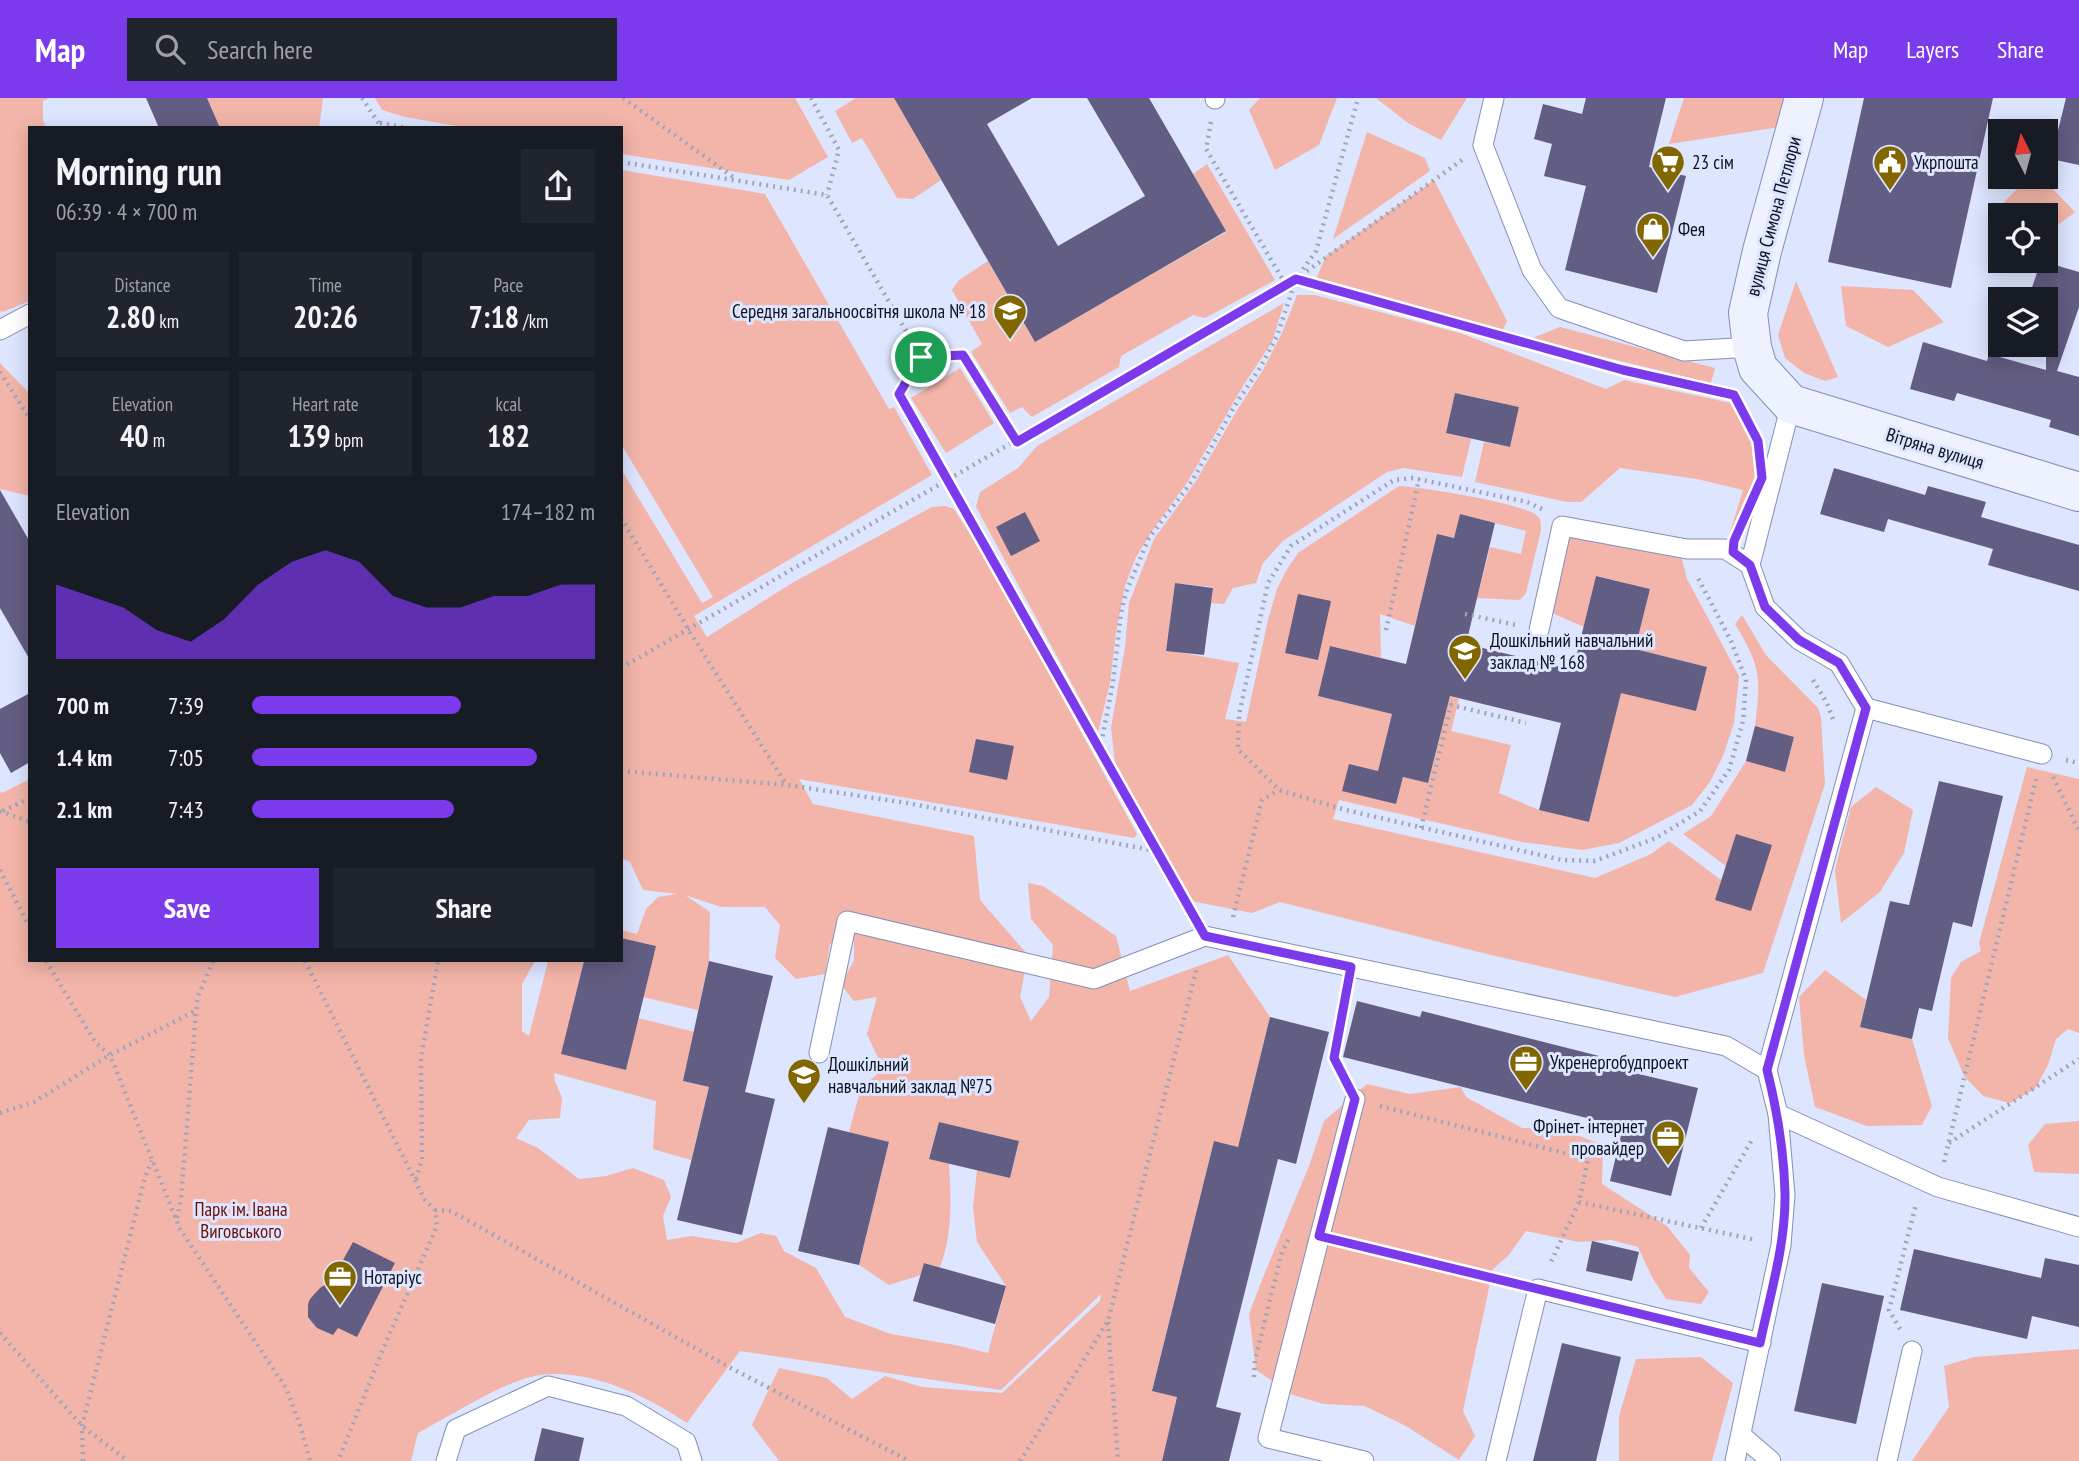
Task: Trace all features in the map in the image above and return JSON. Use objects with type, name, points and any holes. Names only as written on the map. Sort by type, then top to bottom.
[{"type":"street","name":"вулиця Симона Петлюри","points":[[1791,404],[1758,368],[1752,347],[1748,313],[1804,98]]},
{"type":"street","name":"Вітряна вулиця","points":[[1791,404],[2079,492]]},
{"type":"lane","points":[[1494,98],[1483,145],[1532,270],[1559,308],[1684,351],[1752,347]]},
{"type":"lane","points":[[0,330],[28,315]]},
{"type":"lane","points":[[1791,404],[1750,565],[1765,607],[1799,640],[1839,663],[1866,708],[2042,754]]},
{"type":"lane","points":[[1539,630],[1562,526],[1687,550],[1725,549],[1750,565]]},
{"type":"lane","points":[[1735,1461],[1781,1245],[1785,1195],[1778,1114],[1767,1070],[1866,708]]},
{"type":"lane","points":[[819,1053],[847,921],[1094,979],[1205,936],[1726,1046],[1767,1070]]},
{"type":"lane","points":[[1355,1099],[1269,1438],[1364,1461]]},
{"type":"lane","points":[[1778,1114],[1930,1183],[2079,1227]]},
{"type":"lane","points":[[1496,1461],[1538,1289],[1760,1343]]},
{"type":"lane","points":[[1887,1461],[1912,1351]]},
{"type":"lane","points":[[446,1461],[456,1429],[548,1386],[626,1406],[686,1442],[692,1461]]},
{"type":"lane","points":[[1742,1436],[1770,1461]]},
{"type":"path","points":[[362,98],[380,126]]},
{"type":"path","points":[[623,98],[739,181]]},
{"type":"path","points":[[631,98],[635,107]]},
{"type":"path","points":[[811,98],[839,150],[827,195],[921,357]]},
{"type":"path","points":[[1100,750],[1114,682],[1121,613],[1131,581],[1149,538],[1192,481],[1277,336],[1296,279],[1316,251],[1358,98]]},
{"type":"path","points":[[1215,99],[1206,149],[1286,285]]},
{"type":"path","points":[[623,667],[1296,279],[1483,145]]},
{"type":"path","points":[[623,162],[827,195]]},
{"type":"path","points":[[1296,279],[1623,370],[1734,395]]},
{"type":"path","points":[[1708,349],[1758,441]]},
{"type":"path","points":[[921,357],[963,355],[1017,442]]},
{"type":"path","points":[[921,357],[899,394],[1205,936],[1108,1321],[1020,1461]]},
{"type":"path","points":[[0,372],[28,416]]},
{"type":"path","points":[[1546,511],[1527,502],[1419,479],[1394,480],[1292,546],[1268,583],[1239,715],[1238,749],[1279,790],[1346,810],[1562,860],[1595,861],[1657,838],[1700,811],[1729,770],[1743,721],[1746,680],[1731,641],[1689,563],[1687,550]]},
{"type":"path","points":[[1386,630],[1419,479]]},
{"type":"path","points":[[623,521],[787,785]]},
{"type":"path","points":[[1465,614],[1539,630]]},
{"type":"path","points":[[1804,673],[1814,681],[1827,703],[1836,728]]},
{"type":"path","points":[[1421,828],[1451,705],[1526,723]]},
{"type":"path","points":[[2042,754],[2079,831]]},
{"type":"path","points":[[1912,1351],[1889,1310],[1930,1183],[1949,1143],[2042,754]]},
{"type":"path","points":[[623,771],[787,785],[907,803],[1158,851]]},
{"type":"path","points":[[1226,941],[1262,800],[1279,790]]},
{"type":"path","points":[[1,811],[28,799]]},
{"type":"path","points":[[1,811],[28,821]]},
{"type":"path","points":[[0,870],[28,924]]},
{"type":"path","points":[[47,962],[95,1042],[110,1055],[186,1241],[286,1388],[310,1461]]},
{"type":"path","points":[[176,1219],[181,1199],[198,996],[213,962]]},
{"type":"path","points":[[306,962],[425,1200],[435,1210],[437,1226],[338,1461]]},
{"type":"path","points":[[416,1180],[422,1160],[422,1058],[438,962]]},
{"type":"path","points":[[1319,1236],[1538,1289],[1579,1202],[1588,1159],[1355,1099],[1334,1058],[1351,967]]},
{"type":"path","points":[[0,1113],[34,1102],[110,1055],[196,1011]]},
{"type":"path","points":[[1949,1143],[2079,1059]]},
{"type":"path","points":[[1701,1228],[1760,1124],[1778,1114]]},
{"type":"path","points":[[83,1461],[82,1426],[145,1177],[152,1160]]},
{"type":"path","points":[[1579,1202],[1781,1245]]},
{"type":"path","points":[[435,1210],[451,1211],[729,1367],[909,1461]]},
{"type":"path","points":[[1108,1321],[1118,1461]]},
{"type":"path","points":[[0,1333],[82,1426],[128,1461]]},
{"type":"green space","points":[[0,98],[49,98],[43,101],[45,126],[28,126],[28,302],[0,311]]},
{"type":"green space","points":[[207,98],[323,98],[319,126],[219,126]]},
{"type":"green space","points":[[375,98],[795,98],[828,157],[789,180],[623,154],[623,126],[457,126],[382,110]]},
{"type":"green space","points":[[856,98],[894,98],[941,180],[913,199],[897,198],[862,138],[852,143],[835,111]]},
{"type":"green space","points":[[1260,98],[1337,98],[1319,145],[1275,170],[1249,110]]},
{"type":"green space","points":[[1376,98],[1467,98],[1441,140],[1408,123]]},
{"type":"green space","points":[[1684,98],[1793,98],[1787,126],[1669,144]]},
{"type":"green space","points":[[1367,132],[1425,158],[1430,171],[1333,239]]},
{"type":"green space","points":[[1207,164],[1275,280],[1205,318],[1193,315],[1121,356],[1119,367],[1032,417],[1022,407],[1010,413],[971,352],[982,344],[952,290],[959,280],[988,261],[1035,341],[1226,232],[1193,174]]},
{"type":"green space","name":"Парк ім. Івана Виговського","points":[[623,170],[765,194],[889,409],[894,407],[932,475],[694,616],[707,637],[792,583],[932,507],[945,506],[954,509],[988,562],[1137,834],[1134,838],[799,779],[813,804],[974,836],[980,900],[1028,955],[1020,997],[1031,1021],[1049,997],[1053,945],[1031,919],[1028,883],[1043,886],[1116,936],[1130,991],[1228,955],[1270,1017],[1238,1147],[1214,1141],[1152,1390],[1177,1397],[1162,1461],[779,1461],[752,1425],[779,1368],[827,1378],[852,1399],[885,1376],[922,1387],[1002,1393],[1100,1301],[1101,1294],[1001,1390],[740,1351],[687,1423],[652,1402],[612,1385],[591,1378],[550,1374],[530,1377],[503,1387],[418,1433],[411,1461],[0,1461],[0,791],[2,793],[28,780],[28,962],[534,962],[522,984],[522,1031],[529,1036],[548,962],[584,962],[562,1054],[626,1070],[638,1018],[695,1032],[683,1081],[709,1087],[691,1160],[653,1149],[656,1101],[554,1073],[562,1098],[560,1118],[529,1120],[516,1138],[538,1148],[579,1179],[606,1176],[633,1168],[664,1180],[671,1197],[663,1216],[667,1240],[691,1236],[736,1243],[761,1233],[776,1236],[784,1251],[816,1268],[845,1317],[891,1334],[988,1353],[1006,1286],[977,1242],[973,1207],[977,1170],[1010,1178],[1019,1141],[939,1122],[929,1158],[949,1163],[950,1203],[949,1229],[940,1267],[925,1263],[921,1275],[889,1285],[859,1265],[889,1143],[849,1132],[861,1088],[883,1069],[867,1034],[877,997],[854,1001],[841,985],[854,960],[854,941],[830,944],[825,974],[796,979],[775,958],[780,925],[765,907],[721,907],[685,895],[710,912],[709,961],[698,1010],[643,997],[656,946],[623,938],[623,930],[637,934],[646,909],[658,897],[677,894],[643,890],[630,862],[623,859],[623,472],[702,603],[713,597],[623,447]]},
{"type":"green space","points":[[1434,180],[1507,321],[1503,330],[1316,279],[1326,256]]},
{"type":"green space","points":[[2017,189],[2053,189],[2075,212],[2058,225],[2058,203],[2003,203]]},
{"type":"green space","points":[[1796,281],[1838,377],[1825,381],[1804,373],[1785,358],[1778,335]]},
{"type":"green space","points":[[1841,286],[1913,290],[1944,322],[1888,347],[1846,326]]},
{"type":"green space","name":"Дошкільний навчальний заклад № 168","points":[[1297,295],[1315,295],[1460,333],[1606,389],[1624,380],[1731,403],[1755,446],[1755,469],[1746,508],[1728,539],[1743,490],[1697,479],[1620,468],[1581,502],[1567,502],[1475,482],[1484,442],[1510,447],[1519,407],[1455,393],[1446,433],[1471,439],[1462,477],[1403,468],[1387,472],[1283,541],[1263,563],[1256,583],[1233,588],[1224,604],[1211,603],[1213,587],[1175,583],[1166,650],[1239,663],[1225,719],[1246,722],[1277,589],[1298,553],[1399,486],[1470,496],[1527,510],[1539,518],[1541,530],[1526,593],[1520,600],[1477,598],[1490,547],[1521,554],[1526,531],[1460,514],[1454,538],[1437,535],[1415,626],[1380,614],[1381,658],[1330,646],[1318,696],[1392,714],[1378,771],[1349,765],[1396,804],[1403,777],[1428,783],[1450,696],[1459,699],[1451,731],[1511,745],[1499,793],[1539,810],[1589,822],[1611,732],[1599,663],[1696,711],[1707,667],[1635,649],[1650,589],[1597,576],[1584,627],[1545,610],[1563,539],[1576,531],[1680,552],[1687,579],[1739,676],[1734,723],[1723,756],[1710,782],[1692,805],[1619,843],[1582,850],[1522,842],[1339,800],[1333,819],[1595,878],[1651,854],[1669,841],[1721,880],[1772,845],[1736,834],[1726,866],[1683,834],[1711,816],[1746,761],[1785,771],[1794,738],[1755,726],[1757,673],[1750,651],[1735,624],[1742,615],[1766,655],[1818,708],[1821,717],[1825,784],[1763,973],[1675,997],[1495,956],[1280,902],[1252,913],[1191,901],[1115,762],[1111,728],[1125,647],[1129,603],[1154,539],[1196,481],[1263,370]]},
{"type":"green space","points":[[1284,303],[1272,342],[1188,481],[1136,557],[1125,586],[1110,683],[1098,732],[976,507],[980,492],[1018,468],[1037,446]]},
{"type":"green space","points":[[1560,327],[1715,368],[1711,383],[1530,339]]},
{"type":"green space","points":[[0,363],[28,392],[28,496],[0,489]]},
{"type":"green space","points":[[960,368],[994,423],[946,453],[911,398]]},
{"type":"green space","points":[[2027,767],[2079,779],[2079,1033],[2068,1029],[2056,1039],[2048,1065],[2035,1089],[2010,1103],[1983,1096],[1964,1076],[1948,1038],[1951,978],[1961,962],[1981,951],[1979,943]]},
{"type":"green space","points":[[1876,787],[1913,810],[1904,853],[1880,892],[1841,923],[1835,870],[1851,807]]},
{"type":"green space","points":[[1825,970],[1866,1000],[1860,1027],[1912,1039],[1932,1106],[1922,1125],[1867,1126],[1815,1107],[1804,1055],[1799,997]]},
{"type":"green space","points":[[1367,1084],[1410,1094],[1461,1087],[1466,1097],[1522,1128],[1561,1129],[1603,1145],[1602,1184],[1667,1226],[1690,1255],[1689,1268],[1709,1292],[1701,1304],[1666,1299],[1638,1247],[1611,1240],[1579,1242],[1526,1231],[1509,1255],[1493,1269],[1463,1411],[1475,1436],[1459,1460],[1406,1426],[1365,1406],[1324,1404],[1293,1395],[1256,1370],[1249,1314],[1309,1166],[1324,1121]]},
{"type":"green space","points":[[2079,1121],[2079,1174],[2034,1172],[2028,1145],[2045,1124]]},
{"type":"green space","points":[[2079,1349],[2079,1461],[1912,1461],[1949,1407],[1944,1366],[1974,1357]]},
{"type":"green space","points":[[1701,1357],[1733,1383],[1712,1461],[1619,1461],[1619,1416],[1636,1359]]},
{"type":"building","points":[[146,98],[207,98],[219,126],[158,126]]},
{"type":"building","points":[[894,98],[1032,98],[987,124],[1058,246],[1145,196],[1087,98],[1149,98],[1226,231],[1035,342]]},
{"type":"building","points":[[1586,98],[1666,98],[1649,167],[1686,176],[1657,293],[1565,270],[1586,186],[1544,176],[1552,144],[1534,139],[1543,104],[1582,114]]},
{"type":"building","points":[[1864,98],[1993,98],[1951,288],[1828,262]]},
{"type":"building","points":[[2066,98],[2079,98],[2079,165],[2058,160],[2058,131]]},
{"type":"building","points":[[2058,266],[2079,272],[2079,307],[2057,371],[2079,377],[2079,436],[2049,427],[2051,420],[1957,393],[1954,401],[1910,389],[1923,342],[1987,361],[1988,357],[2000,357],[2046,370],[2046,357],[2058,357],[2058,287],[2032,287],[2037,273],[2058,273]]},
{"type":"building","points":[[1455,393],[1519,407],[1510,447],[1446,433]]},
{"type":"building","points":[[1834,468],[1925,495],[1928,486],[1986,502],[1981,517],[2079,545],[2079,591],[1988,565],[1993,549],[1888,519],[1884,532],[1820,514]]},
{"type":"building","points":[[0,490],[28,539],[28,657],[0,608]]},
{"type":"building","points":[[1025,512],[1040,541],[1011,556],[996,527]]},
{"type":"building","points":[[1460,514],[1495,523],[1466,644],[1573,670],[1596,576],[1650,589],[1635,649],[1707,667],[1696,711],[1621,693],[1589,822],[1539,810],[1561,723],[1450,696],[1428,783],[1403,777],[1396,804],[1342,791],[1349,764],[1378,771],[1392,714],[1318,696],[1330,646],[1406,664],[1437,534],[1454,538]]},
{"type":"building","points":[[1175,583],[1213,588],[1204,655],[1166,651]]},
{"type":"building","points":[[1298,594],[1331,601],[1318,660],[1285,653]]},
{"type":"building","points":[[28,694],[28,763],[11,773],[0,753],[0,709]]},
{"type":"building","points":[[1755,726],[1794,737],[1785,772],[1746,761]]},
{"type":"building","points":[[976,739],[1014,746],[1007,780],[969,772]]},
{"type":"building","points":[[1939,781],[2003,796],[1972,927],[1953,922],[1932,1011],[1919,1008],[1912,1039],[1860,1027],[1890,901],[1909,905]]},
{"type":"building","points":[[1736,834],[1772,845],[1751,911],[1715,900]]},
{"type":"building","points":[[623,938],[656,946],[626,1070],[561,1054],[584,962],[623,962]]},
{"type":"building","points":[[709,961],[773,976],[745,1092],[775,1099],[742,1235],[677,1220],[709,1087],[683,1081]]},
{"type":"building","points":[[1357,1001],[1420,1017],[1422,1011],[1611,1059],[1609,1067],[1698,1088],[1671,1196],[1610,1181],[1623,1127],[1343,1057]]},
{"type":"building","points":[[1270,1017],[1329,1032],[1296,1164],[1278,1159],[1216,1407],[1241,1413],[1229,1461],[1162,1461],[1177,1397],[1152,1391],[1214,1141],[1238,1147]]},
{"type":"building","points":[[939,1122],[1019,1141],[1010,1178],[929,1159]]},
{"type":"building","points":[[828,1127],[889,1142],[859,1265],[798,1251]]},
{"type":"building","points":[[1592,1241],[1639,1252],[1632,1281],[1586,1271]]},
{"type":"building","points":[[353,1242],[395,1263],[357,1337],[338,1328],[333,1335],[317,1328],[312,1322],[308,1317],[308,1304],[320,1288],[332,1280]]},
{"type":"building","points":[[1914,1249],[2041,1278],[2045,1258],[2079,1265],[2079,1327],[2032,1316],[2027,1339],[1900,1310]]},
{"type":"building","points":[[924,1263],[1006,1286],[995,1324],[913,1301]]},
{"type":"building","points":[[1822,1283],[1884,1296],[1856,1424],[1794,1411]]},
{"type":"building","points":[[1562,1343],[1621,1357],[1596,1461],[1533,1461]]},
{"type":"building","points":[[542,1428],[584,1438],[579,1461],[534,1461]]},
{"type":"place","name":"23 сім","points":[[1668,192]]},
{"type":"place","name":"Укрпошта","points":[[1890,192]]},
{"type":"place","name":"Фея","points":[[1653,259]]},
{"type":"place","name":"Середня загальноосвітня школа № 18","points":[[1010,341]]},
{"type":"place","name":"Дошкільний навчальний заклад № 168","points":[[1465,681]]},
{"type":"place","name":"Укренергобудпроект","points":[[1526,1092]]},
{"type":"place","name":"Дошкільний навчальний заклад №75","points":[[804,1105]]},
{"type":"place","name":"Фрінет- інтернет провайдер","points":[[1668,1167]]},
{"type":"place","name":"Нотаріус","points":[[340,1307]]},
{"type":"route","points":[[1296,279],[1623,370],[1734,395],[1758,441],[1762,478],[1734,541],[1733,552],[1750,565],[1765,607],[1799,640],[1839,663],[1866,708],[1767,1070],[1778,1114],[1785,1195],[1781,1245],[1760,1343],[1319,1236],[1355,1099],[1334,1058],[1351,967],[1205,936],[899,394],[921,357],[963,355],[1017,442],[1296,279]]}]
